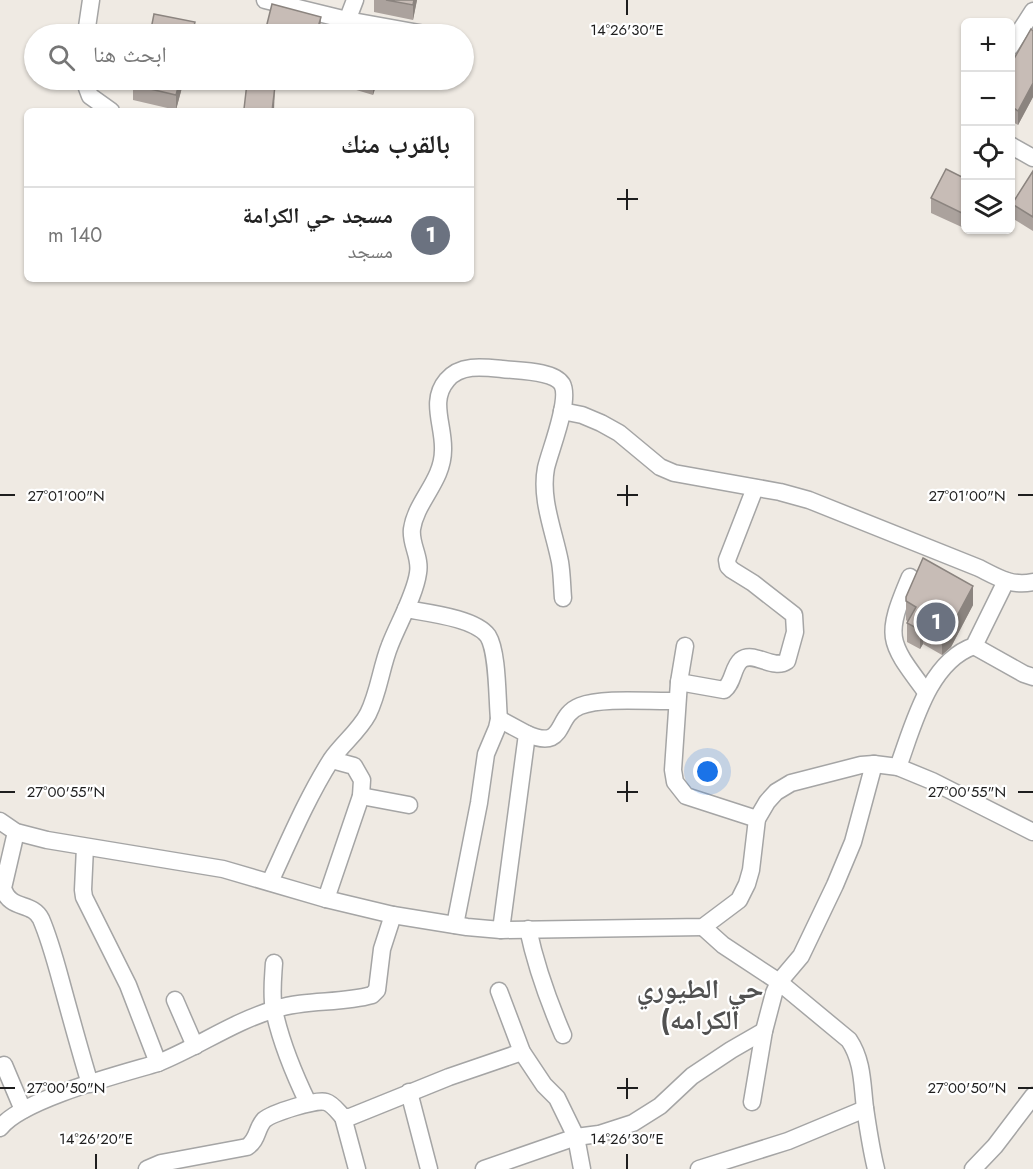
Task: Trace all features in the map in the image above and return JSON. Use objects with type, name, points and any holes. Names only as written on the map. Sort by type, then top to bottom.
[{"type":"street","points":[[87,24],[91,0]]},
{"type":"street","points":[[265,0],[335,24]]},
{"type":"street","points":[[345,24],[355,0]]},
{"type":"street","points":[[1015,40],[1033,11]]},
{"type":"street","points":[[88,90],[90,96],[107,108]]},
{"type":"street","points":[[1015,147],[1033,158]]},
{"type":"street","points":[[270,882],[332,760],[367,716],[390,645],[418,574],[418,560],[412,543],[415,518],[442,464],[443,440],[437,403],[438,394],[447,379],[458,371],[476,367],[540,373],[555,378],[561,383],[564,390],[562,411],[546,470],[545,489],[549,521],[560,561],[563,598]]},
{"type":"street","points":[[562,411],[582,415],[601,423],[619,433],[653,462],[674,473],[808,500],[979,568],[1006,581],[1020,584],[1033,582]]},
{"type":"street","points":[[679,682],[724,690],[728,687],[742,659],[748,657],[778,665],[787,661],[795,632],[794,615],[728,566],[728,555],[755,488]]},
{"type":"street","points":[[910,577],[898,605],[893,634],[901,658],[926,692]]},
{"type":"street","points":[[898,767],[926,692],[949,664],[974,646],[1006,581]]},
{"type":"street","points":[[406,609],[467,622],[479,628],[488,636],[494,656],[499,718],[486,754],[479,803],[455,925]]},
{"type":"street","points":[[685,646],[677,701],[675,782],[686,796],[757,819]]},
{"type":"street","points":[[974,646],[1033,677]]},
{"type":"street","points":[[499,718],[541,740],[552,738],[574,710],[587,705],[612,702],[677,701]]},
{"type":"street","points":[[501,930],[527,734]]},
{"type":"street","points":[[326,899],[361,796],[362,780],[354,766],[332,760]]},
{"type":"street","points":[[752,1102],[764,1031],[779,982],[801,956],[835,885],[853,842],[874,764]]},
{"type":"street","points":[[0,821],[16,832],[85,847],[224,869],[326,899],[393,915],[501,930],[703,927],[739,900],[751,870],[757,819],[776,792],[791,783],[874,764],[898,767],[1033,832]]},
{"type":"street","points":[[361,796],[409,805]]},
{"type":"street","points":[[16,832],[3,895],[17,905],[36,912],[42,921],[90,1084]]},
{"type":"street","points":[[85,847],[84,897],[128,985],[158,1063]]},
{"type":"street","points":[[0,1128],[6,1120],[38,1102],[158,1063],[273,1009],[295,1004],[322,1003],[372,995],[377,990],[382,949],[393,915]]},
{"type":"street","points":[[703,927],[731,951],[779,982],[849,1040],[857,1051],[876,1169]]},
{"type":"street","points":[[528,929],[543,988],[563,1035]]},
{"type":"street","points":[[274,963],[273,1009],[290,1064],[308,1103]]},
{"type":"street","points":[[499,991],[522,1052],[544,1085],[557,1098],[576,1137],[582,1169]]},
{"type":"street","points":[[175,1000],[195,1046]]},
{"type":"street","points":[[484,1169],[576,1137],[611,1131],[648,1115],[692,1076],[764,1031]]},
{"type":"street","points":[[343,1117],[350,1117],[409,1092],[522,1052]]},
{"type":"street","points":[[4,1065],[23,1110]]},
{"type":"street","points":[[409,1092],[429,1169]]},
{"type":"street","points":[[973,1169],[995,1146],[1033,1096]]},
{"type":"street","points":[[147,1169],[161,1163],[247,1147],[256,1140],[260,1126],[266,1119],[308,1103],[320,1101],[328,1102],[343,1117],[357,1169]]},
{"type":"street","points":[[699,1169],[788,1142],[865,1109]]},
{"type":"building","points":[[386,0],[414,0],[413,5]]},
{"type":"building","points":[[272,4],[321,17],[319,24],[267,24]]},
{"type":"building","points":[[154,14],[195,22],[194,24],[152,24]]},
{"type":"building","points":[[1031,29],[1033,31],[1033,83],[1018,111],[1015,109],[1015,57]]},
{"type":"building","points":[[154,90],[177,90],[176,95]]},
{"type":"building","points":[[246,90],[275,90],[272,108],[244,108]]},
{"type":"building","points":[[946,169],[961,176],[961,213],[931,198]]},
{"type":"building","points":[[1033,171],[1033,217],[1015,206],[1015,199]]},
{"type":"building","points":[[923,558],[973,586],[951,627],[942,636],[923,625],[920,630],[907,623],[916,607],[906,601],[906,597]]},
{"type":"place","name":"مسجد حي الكرامة","points":[[936,622]]},
{"type":"district","name":"حي الطيوري (الكرامه","points":[[700,1004]]}]
